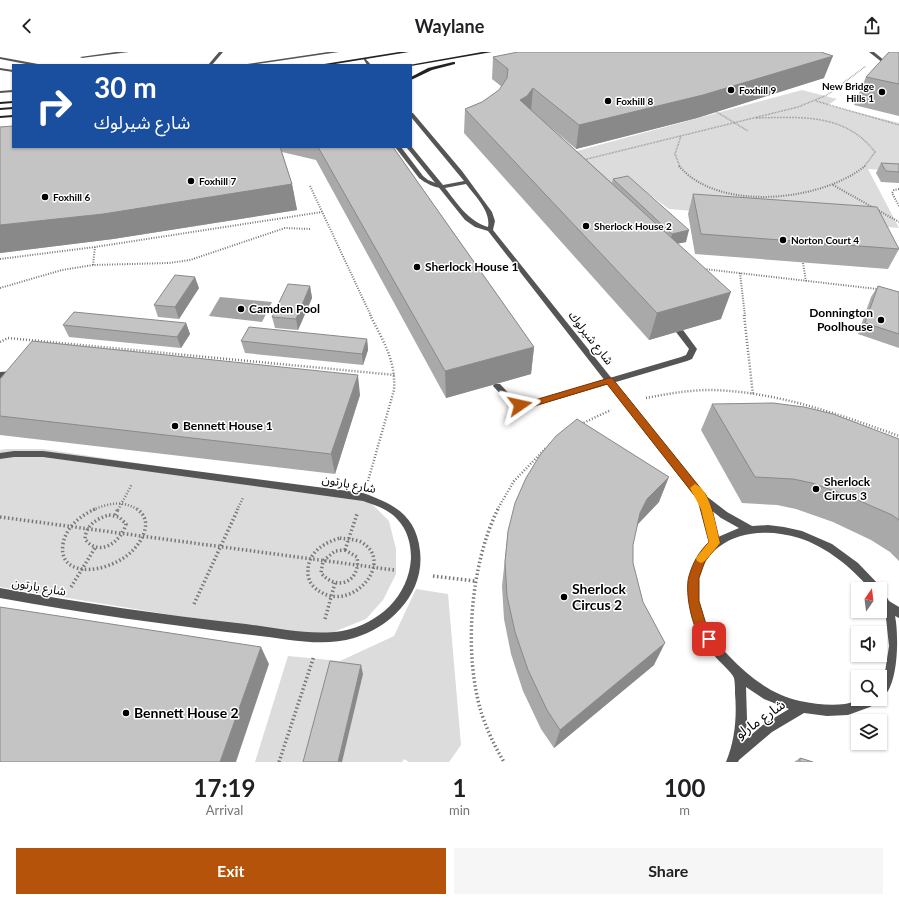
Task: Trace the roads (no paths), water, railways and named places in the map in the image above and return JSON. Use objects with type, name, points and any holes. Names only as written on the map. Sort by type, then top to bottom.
[{"type":"main road","points":[[332,64],[407,52]]},
{"type":"main road","points":[[412,65],[490,52]]},
{"type":"main road","points":[[412,78],[430,69],[457,62],[468,56]]},
{"type":"main road","points":[[0,104],[12,102]]},
{"type":"main road","points":[[0,109],[12,108]]},
{"type":"main road","points":[[0,118],[12,116]]},
{"type":"street","points":[[82,57],[127,52]]},
{"type":"street","points":[[211,64],[221,52]]},
{"type":"street","points":[[249,64],[337,52]]},
{"type":"street","points":[[871,52],[884,62],[899,66]]},
{"type":"street","points":[[0,58],[33,64]]},
{"type":"street","points":[[364,59],[368,64]]},
{"type":"street","points":[[0,68],[12,71]]},
{"type":"street","points":[[0,92],[12,91]]},
{"type":"street","points":[[412,115],[467,182],[491,216],[492,226],[490,230]]},
{"type":"street","points":[[399,148],[421,177],[426,181],[441,187],[467,182]]},
{"type":"street","name":"شارع شيرلوك","points":[[410,148],[467,218],[477,226],[490,230],[702,498],[724,515],[749,529]]},
{"type":"street","points":[[497,386],[513,402],[528,405],[689,357],[693,349],[680,332]]},
{"type":"street","points":[[0,375],[14,374]]},
{"type":"street","name":"شارع بارتون","points":[[0,456],[14,454],[43,454],[363,497],[384,504],[401,516],[412,533],[416,552],[414,573],[405,595],[389,614],[367,628],[346,635],[321,636],[186,623],[60,604],[0,593]]},
{"type":"street","name":"شارع شيرلوك","points":[[702,498],[710,520],[715,543]]},
{"type":"street","points":[[858,706],[837,711],[802,708],[769,696],[739,676],[717,652],[701,626],[693,601],[694,578],[701,558],[715,543],[730,534],[749,529],[779,530],[810,538],[840,554],[871,582]]},
{"type":"street","points":[[887,605],[899,613]]},
{"type":"street","points":[[887,605],[898,635],[899,664],[887,688]]},
{"type":"street","name":"شارع مارلو","points":[[734,758],[741,715],[739,676]]},
{"type":"street","name":"شارع مارلو","points":[[734,758],[768,728],[802,708]]},
{"type":"place","name":"Foxhill 9","points":[[731,90]]},
{"type":"place","name":"New Bridge Hills 1","points":[[882,92]]},
{"type":"place","name":"Foxhill 8","points":[[608,101]]},
{"type":"place","name":"Foxhill 7","points":[[191,181]]},
{"type":"place","name":"Foxhill 6","points":[[45,197]]},
{"type":"place","name":"Sherlock House 2","points":[[586,226]]},
{"type":"place","name":"Norton Court 4","points":[[783,240]]},
{"type":"place","name":"Sherlock House 1","points":[[417,267]]},
{"type":"place","name":"Camden Pool","points":[[241,309]]},
{"type":"place","name":"Donnington Poolhouse","points":[[881,320]]},
{"type":"place","name":"Bennett House 1","points":[[175,426]]},
{"type":"place","name":"Sherlock Circus 3","points":[[816,489]]},
{"type":"place","name":"Sherlock Circus 2","points":[[564,597]]},
{"type":"place","name":"Bennett House 2","points":[[126,713]]}]
